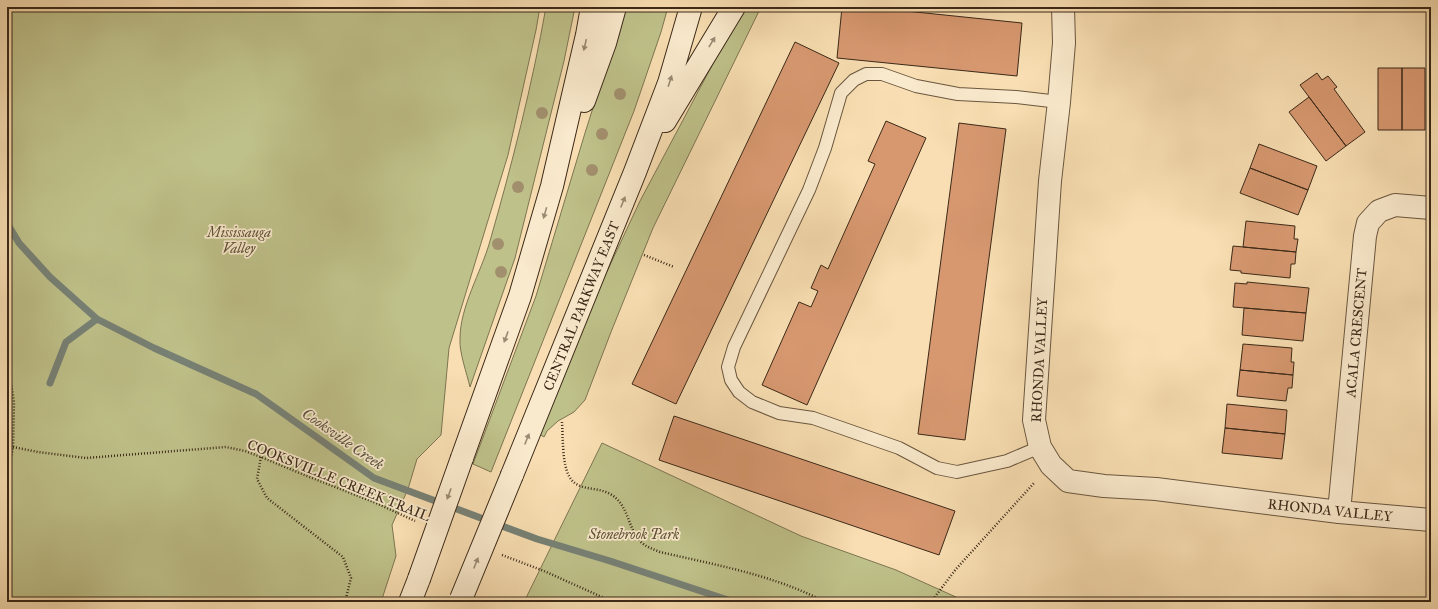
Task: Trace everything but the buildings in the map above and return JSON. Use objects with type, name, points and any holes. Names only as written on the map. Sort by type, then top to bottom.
[{"type":"street","points":[[410,602],[520,296],[552,186],[587,35],[592,7]]},
{"type":"street","points":[[552,186],[605,43],[615,7]]},
{"type":"street","name":"CENTRAL PARKWAY EAST","points":[[461,600],[635,172],[669,83],[691,7]]},
{"type":"street","points":[[635,172],[734,7]]},
{"type":"street","name":"RHONDA VALLEY","points":[[1063,7],[1064,43],[1050,181],[1034,420],[1045,456],[1068,481],[1104,486],[1156,489],[1339,512],[1431,520]]},
{"type":"street","name":"ACALA CRESCENT","points":[[1339,512],[1364,244],[1368,223],[1379,211],[1395,205],[1431,208]]},
{"type":"lane","points":[[1045,456],[1007,461],[957,472],[937,468],[899,448],[813,418],[779,413],[752,402],[740,392],[731,380],[728,367],[734,347],[809,190],[825,148],[841,93],[854,80],[866,74],[882,74],[916,86],[958,94],[1016,97],[1059,102]]},
{"type":"path","points":[[644,255],[674,267]]},
{"type":"path","points":[[7,359],[14,402],[14,448],[7,478]]},
{"type":"path","points":[[562,422],[566,466],[569,476],[574,483],[584,488],[607,492],[619,500],[624,507],[634,533],[650,548],[660,552],[738,570],[787,585],[825,602]]},
{"type":"path","name":"COOKSVILLE CREEK TRAIL","points":[[14,448],[86,458],[226,447],[261,457],[376,503],[418,522]]},
{"type":"path","points":[[931,602],[1045,456]]},
{"type":"path","points":[[261,457],[257,479],[266,498],[343,557],[351,578],[344,602]]},
{"type":"path","points":[[495,553],[544,571],[613,602]]},
{"type":"green space","name":"Mississauga Valley","points":[[7,7],[540,7],[508,155],[449,348],[441,435],[417,459],[408,489],[392,525],[396,556],[381,602],[7,602]]},
{"type":"green space","points":[[546,7],[575,7],[564,61],[515,258],[470,387],[460,344],[463,314],[490,241],[506,183],[528,95]]},
{"type":"green space","points":[[625,7],[668,7],[634,111],[491,472],[473,464],[536,296]]},
{"type":"green space","points":[[743,7],[761,7],[653,228],[585,400],[574,412],[558,421],[547,431],[544,437],[539,434],[603,280],[640,201]]},
{"type":"green space","name":"Stonebrook Park","points":[[602,443],[801,536],[896,570],[967,602],[524,602]]},
{"type":"waterway","name":"Cooksville Creek","points":[[7,223],[19,243],[50,277],[97,319],[154,348],[256,394],[374,478],[537,539],[610,561],[734,602]]},
{"type":"waterway","points":[[50,383],[66,342],[97,319]]}]
